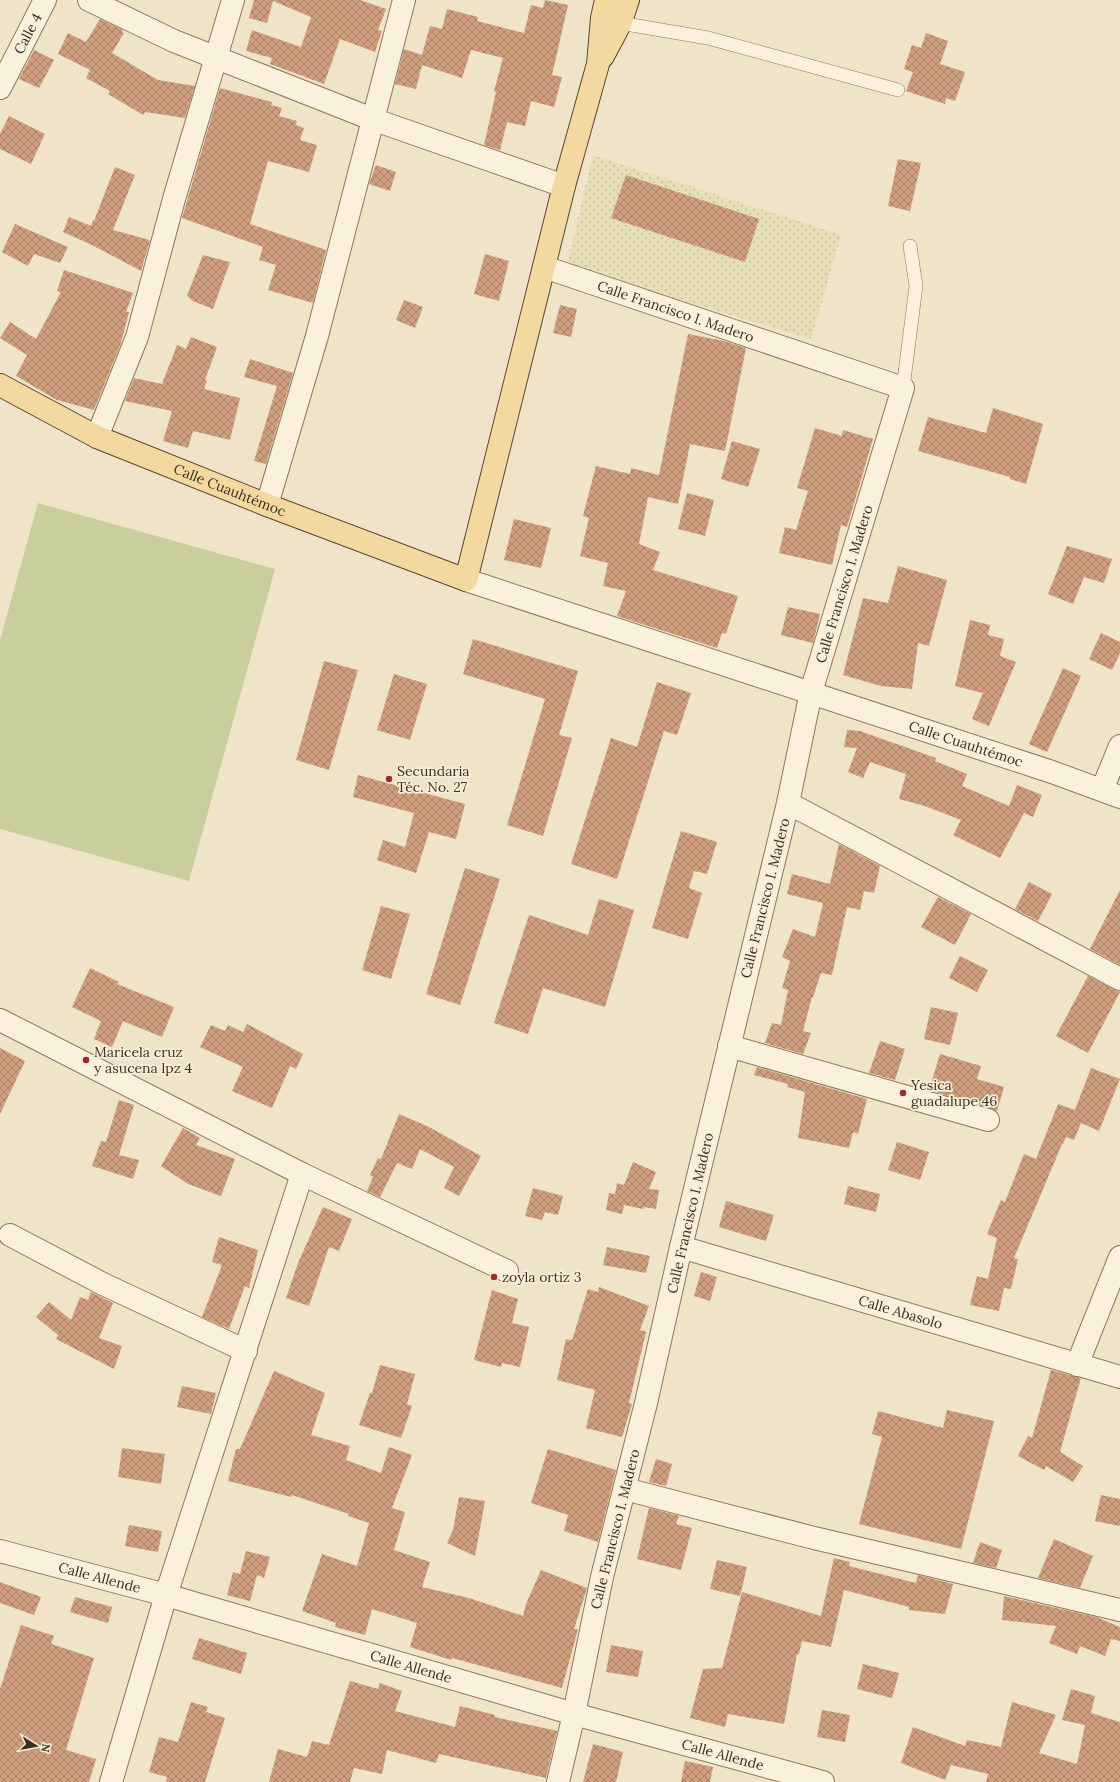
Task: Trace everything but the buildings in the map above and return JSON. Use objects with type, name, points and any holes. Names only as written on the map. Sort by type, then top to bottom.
[{"type":"main road","points":[[466,580],[564,186],[598,64],[609,14],[628,0]]},
{"type":"main road","name":"Calle Cuauhtémoc","points":[[0,385],[97,437],[267,505],[466,580]]},
{"type":"street","name":"Calle 4","points":[[0,88],[45,0]]},
{"type":"street","points":[[89,0],[174,41],[372,119],[564,186]]},
{"type":"street","points":[[97,437],[137,337],[151,280],[215,57],[233,0]]},
{"type":"street","points":[[267,505],[317,336],[404,0]]},
{"type":"street","name":"Calle Francisco I. Madero","points":[[544,267],[903,388],[811,692],[788,803],[681,1247],[625,1489],[602,1577],[574,1714],[558,1782]]},
{"type":"street","name":"Calle Cuauhtémoc","points":[[466,580],[811,692],[1111,793]]},
{"type":"street","points":[[1111,793],[1120,746]]},
{"type":"street","points":[[788,803],[1120,979]]},
{"type":"street","points":[[0,1020],[302,1174],[507,1271]]},
{"type":"street","points":[[729,1046],[988,1120]]},
{"type":"street","points":[[112,1782],[166,1595],[302,1174]]},
{"type":"street","points":[[10,1234],[103,1284],[246,1351]]},
{"type":"street","name":"Calle Abasolo","points":[[681,1247],[1120,1377]]},
{"type":"street","points":[[1077,1365],[1120,1257]]},
{"type":"street","points":[[625,1489],[814,1538],[1120,1610]]},
{"type":"street","name":"Calle Allende","points":[[0,1551],[166,1595],[574,1714],[823,1782]]},
{"type":"lane","points":[[609,14],[708,38],[898,90]]},
{"type":"lane","points":[[903,388],[916,286],[910,246]]},
{"type":"shaded area","points":[[593,155],[841,235],[811,339],[567,266]]},
{"type":"green space","points":[[38,503],[275,569],[189,881],[0,829],[0,640]]},
{"type":"place","name":"Secundaria Téc. No. 27","points":[[389,779]]},
{"type":"place","name":"Maricela cruz y asucena lpz 4","points":[[86,1060]]},
{"type":"place","name":"Yesica guadalupe 46","points":[[903,1093]]},
{"type":"place","name":"zoyla ortiz 3","points":[[494,1277]]}]
